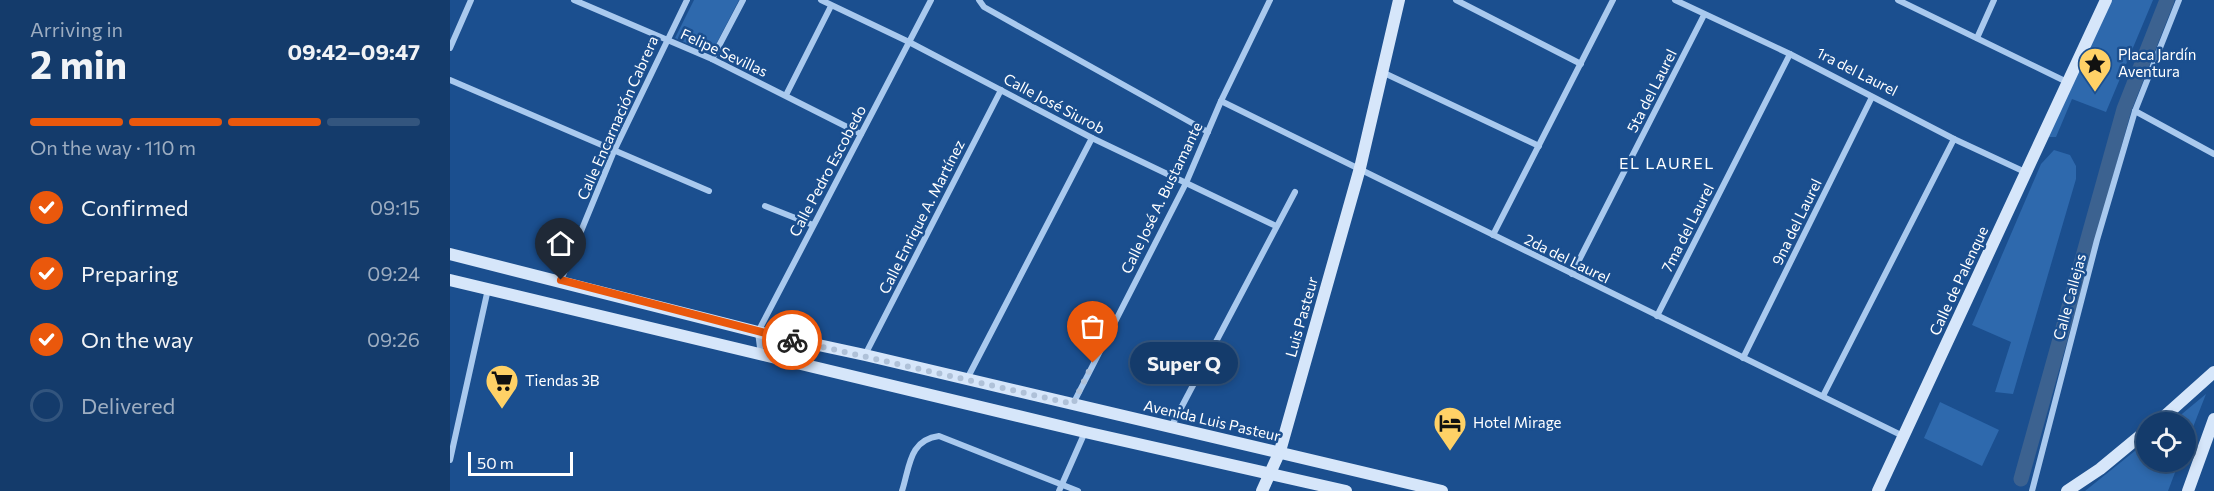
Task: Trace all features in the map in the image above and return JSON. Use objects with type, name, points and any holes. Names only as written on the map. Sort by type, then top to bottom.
[{"type":"main road","points":[[1360,168],[1399,0]]},
{"type":"main road","name":"Calle de Palenque","points":[[1878,491],[2106,0]]},
{"type":"main road","name":"Luis Pasteur","points":[[1262,491],[1280,451],[1360,168]]},
{"type":"main road","name":"Avenida Luis Pasteur","points":[[450,254],[561,280],[675,312],[758,332],[865,355],[1170,428],[1280,451],[1442,491]]},
{"type":"main road","points":[[450,280],[1085,432],[1346,491]]},
{"type":"main road","points":[[668,332],[675,312]]},
{"type":"main road","points":[[2169,412],[2214,372]]},
{"type":"main road","points":[[2188,491],[2214,419]]},
{"type":"main road","points":[[2067,491],[2100,469],[2136,439]]},
{"type":"street","points":[[450,48],[471,0]]},
{"type":"street","name":"Felipe Sevillas","points":[[574,0],[712,59],[861,134]]},
{"type":"street","name":"Calle Encarnación Cabrera","points":[[561,280],[614,151],[687,0]]},
{"type":"street","points":[[712,59],[743,0]]},
{"type":"street","name":"Calle José Siurob","points":[[821,0],[909,42],[1092,138],[1276,226]]},
{"type":"street","name":"Calle Pedro Escobedo","points":[[758,332],[931,0]]},
{"type":"street","points":[[980,0],[984,7],[1208,132]]},
{"type":"street","name":"Calle José A. Bustamante","points":[[1073,404],[1186,183],[1221,101],[1270,0]]},
{"type":"street","points":[[1456,0],[1581,64]]},
{"type":"street","points":[[1493,235],[1613,0]]},
{"type":"street","name":"1ra del Laurel","points":[[1675,0],[1790,54],[1954,139],[2025,172]]},
{"type":"street","points":[[1898,0],[2067,82]]},
{"type":"street","points":[[1977,38],[1994,0]]},
{"type":"street","name":"Calle Callejas","points":[[2032,491],[2097,240],[2135,111],[2179,0]]},
{"type":"street","points":[[786,95],[831,6]]},
{"type":"street","name":"5ta del Laurel","points":[[1572,274],[1704,15]]},
{"type":"street","name":"7ma del Laurel","points":[[1657,316],[1790,54]]},
{"type":"street","points":[[1382,72],[1539,146]]},
{"type":"street","points":[[450,80],[709,190]]},
{"type":"street","name":"Calle Enrique A. Martínez","points":[[865,355],[1001,90]]},
{"type":"street","name":"9na del Laurel","points":[[1743,358],[1872,97]]},
{"type":"street","name":"2da del Laurel","points":[[1221,101],[1903,436]]},
{"type":"street","points":[[2135,111],[2214,154]]},
{"type":"street","points":[[967,379],[1092,138]]},
{"type":"street","points":[[1823,396],[1954,139]]},
{"type":"street","points":[[1170,428],[1295,192]]},
{"type":"street","points":[[765,206],[813,225]]},
{"type":"street","points":[[450,460],[488,288]]},
{"type":"street","points":[[758,332],[761,355]]},
{"type":"street","points":[[1059,491],[1085,432]]},
{"type":"street","points":[[902,491],[916,446],[926,438],[939,436],[1078,491]]},
{"type":"shaded area","points":[[694,0],[739,0],[711,54],[675,38]]},
{"type":"shaded area","points":[[2110,0],[2153,0],[2106,112],[2072,99],[2056,137],[2048,137]]},
{"type":"shaded area","points":[[2054,150],[2070,155],[2076,166],[2076,179],[2013,394],[1995,392],[2011,342],[1972,325],[2041,164]]},
{"type":"shaded area","points":[[2206,394],[2196,420],[2196,412],[2184,412]]},
{"type":"shaded area","points":[[1940,402],[1999,430],[1982,466],[1924,438]]},
{"type":"shaded area","points":[[2136,450],[2136,472],[2175,472],[2168,491],[2085,491]]},
{"type":"waterway","points":[[2021,479],[2124,109],[2167,0]]},
{"type":"way so far","points":[[792,340],[1073,404],[1093,363]]},
{"type":"place","name":"Placa Jardín Aventura","points":[[2095,93]]},
{"type":"place","name":"Super Q","points":[[1093,363]]},
{"type":"place","name":"Tiendas 3B","points":[[502,410]]},
{"type":"place","name":"Hotel Mirage","points":[[1450,452]]},
{"type":"district","name":"EL LAUREL","points":[[1667,163]]},
{"type":"route","points":[[561,280],[675,312],[792,340]]}]
